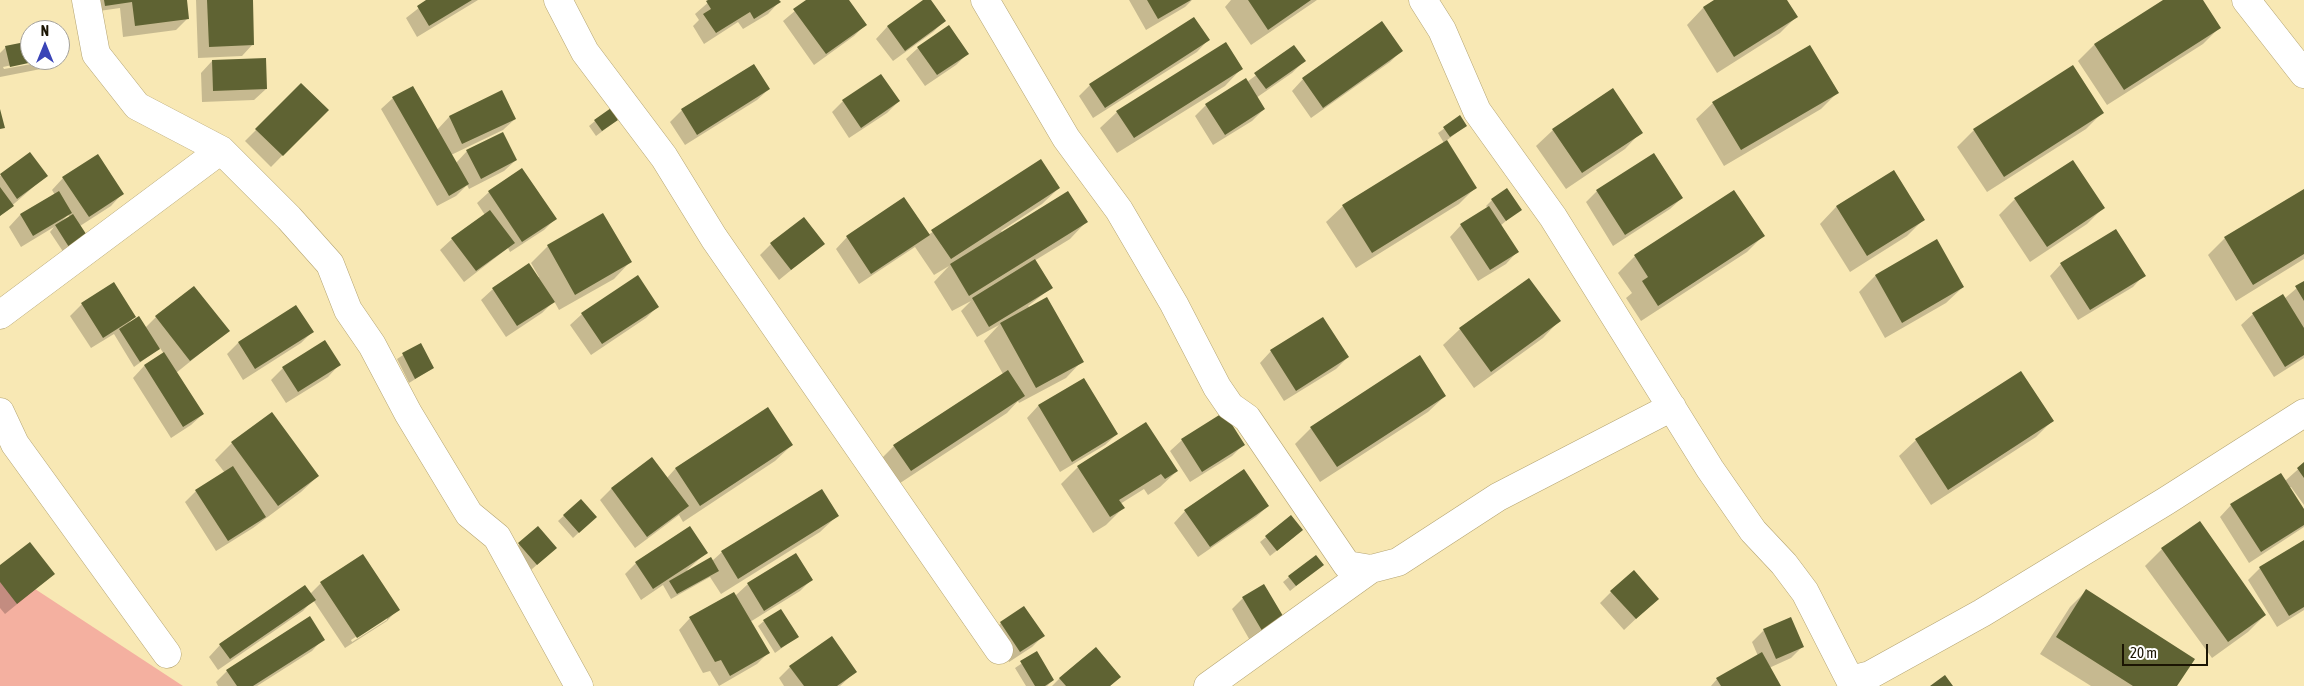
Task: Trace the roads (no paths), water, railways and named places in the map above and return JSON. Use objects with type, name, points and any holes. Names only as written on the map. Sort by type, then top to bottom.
[{"type":"street","points":[[86,0],[96,54],[137,106],[221,150],[289,218],[330,264],[348,310],[372,346],[408,413],[470,514],[496,537],[579,686]]},
{"type":"street","points":[[558,0],[585,52],[664,157],[714,238],[999,650]]},
{"type":"street","points":[[985,0],[1066,138],[1119,210],[1230,406],[1247,418],[1347,565],[1371,569]]},
{"type":"street","points":[[1423,0],[1442,30],[1478,111],[1552,217],[1710,470],[1754,531],[1784,564],[1805,592],[1846,683],[1870,675],[1975,617],[2158,506],[2304,413]]},
{"type":"street","points":[[2246,0],[2304,74]]},
{"type":"street","points":[[0,315],[221,150]]},
{"type":"street","points":[[1208,686],[1371,569],[1398,562],[1498,497],[1672,407]]},
{"type":"street","points":[[0,412],[15,444],[167,654]]}]
